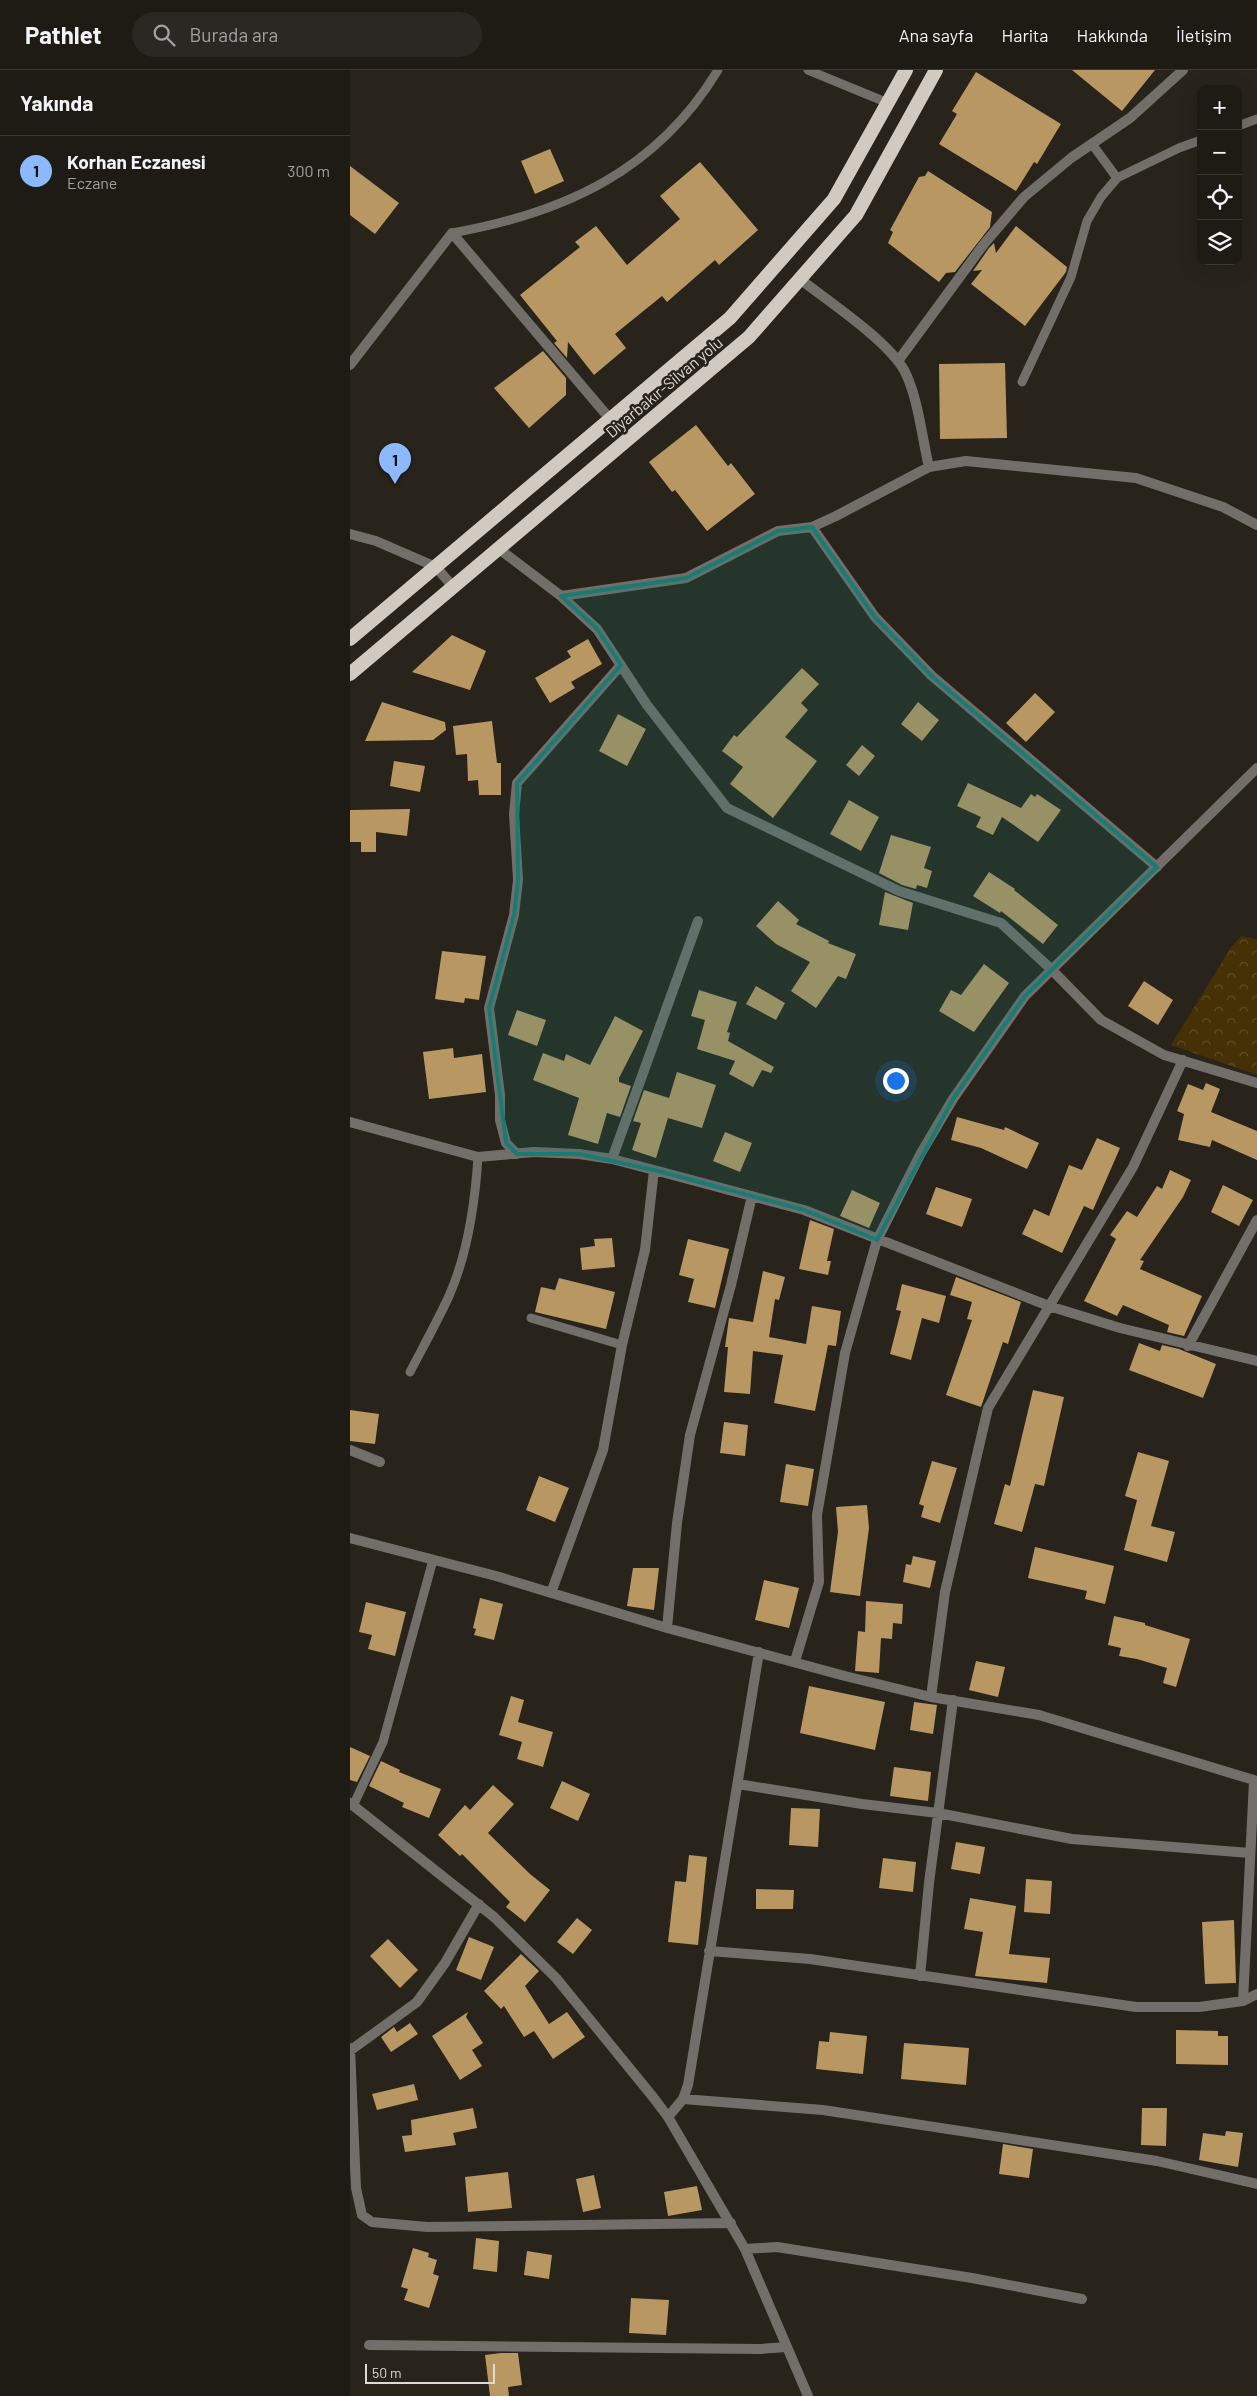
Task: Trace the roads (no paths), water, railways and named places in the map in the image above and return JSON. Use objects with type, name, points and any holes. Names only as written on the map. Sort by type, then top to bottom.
[{"type":"highway","name":"Diyarbakır-Silvan yolu","points":[[350,639],[730,318],[834,199],[906,70]]},
{"type":"highway","name":"Diyarbakır-Silvan yolu","points":[[350,674],[749,337],[856,215],[936,70]]},
{"type":"street","points":[[898,360],[1003,220],[1047,177],[1070,158],[1130,118],[1183,70]]},
{"type":"street","points":[[350,365],[452,233],[610,419]]},
{"type":"street","points":[[800,279],[884,346],[898,360],[912,391],[929,467]]},
{"type":"street","points":[[561,596],[686,578],[778,531],[812,526],[836,516],[929,467],[966,461],[1136,478],[1223,507],[1257,525]]},
{"type":"street","points":[[812,526],[874,618],[932,676],[1157,867]]},
{"type":"street","points":[[350,534],[376,541],[436,567],[454,588]]},
{"type":"street","points":[[499,549],[561,596],[597,629],[647,705],[727,808],[899,891],[1001,922],[1101,1020],[1164,1054],[1257,1083]]},
{"type":"street","points":[[517,1154],[506,1143],[500,1120],[500,1095],[489,1008],[514,915],[518,880],[514,814],[517,783],[621,665]]},
{"type":"street","points":[[795,1661],[819,1582],[817,1515],[845,1353],[877,1240],[921,1153],[953,1100],[1024,996],[1257,768]]},
{"type":"street","points":[[612,1159],[698,921]]},
{"type":"street","points":[[931,1696],[945,1592],[988,1408],[1133,1167],[1184,1060]]},
{"type":"street","points":[[350,1122],[478,1157],[534,1152],[570,1154],[612,1159],[654,1170],[804,1210],[877,1240],[1027,1295],[1048,1306],[1188,1346],[1257,1361]]},
{"type":"street","points":[[551,1593],[604,1450],[622,1345],[645,1250],[654,1170]]},
{"type":"street","points":[[667,1628],[677,1523],[690,1435],[731,1285],[752,1196]]},
{"type":"street","points":[[1188,1346],[1257,1220]]},
{"type":"street","points":[[350,1450],[380,1462]]},
{"type":"street","points":[[350,1538],[551,1593],[667,1628],[759,1652],[931,1696],[1039,1715],[1256,1781],[1250,1853],[1243,2001]]},
{"type":"street","points":[[668,2116],[683,2099],[688,2085],[759,1652]]},
{"type":"street","points":[[920,1976],[953,1700]]},
{"type":"street","points":[[738,1784],[862,1804],[938,1813],[1072,1840],[1250,1853]]},
{"type":"street","points":[[352,1805],[479,1904],[556,1978],[668,2116],[732,2223],[808,2396]]},
{"type":"street","points":[[479,1904],[445,1963],[417,2002],[350,2049],[356,2188],[362,2215],[372,2222],[427,2227],[732,2223]]},
{"type":"street","points":[[709,1951],[810,1959],[1136,2006],[1199,2007],[1243,2001],[1257,1994]]},
{"type":"street","points":[[683,2099],[833,2112],[1157,2161],[1257,2184]]},
{"type":"street","points":[[745,2249],[777,2247],[972,2278],[1082,2299]]},
{"type":"street","points":[[369,2345],[759,2349],[787,2347]]},
{"type":"lane","points":[[452,233],[489,226],[541,211],[567,201],[616,177],[672,130],[718,70]]},
{"type":"lane","points":[[808,70],[888,103]]},
{"type":"lane","points":[[1242,125],[1257,120]]},
{"type":"lane","points":[[1022,382],[1071,277],[1087,221],[1101,197],[1117,178],[1179,148],[1197,141]]},
{"type":"lane","points":[[1092,144],[1117,178]]},
{"type":"lane","points":[[410,1372],[449,1295],[459,1266],[474,1204],[478,1157]]},
{"type":"lane","points":[[531,1318],[622,1345]]},
{"type":"lane","points":[[352,1805],[383,1742],[433,1560]]},
{"type":"place","name":"Korhan Eczanesi","points":[[395,484]]}]
